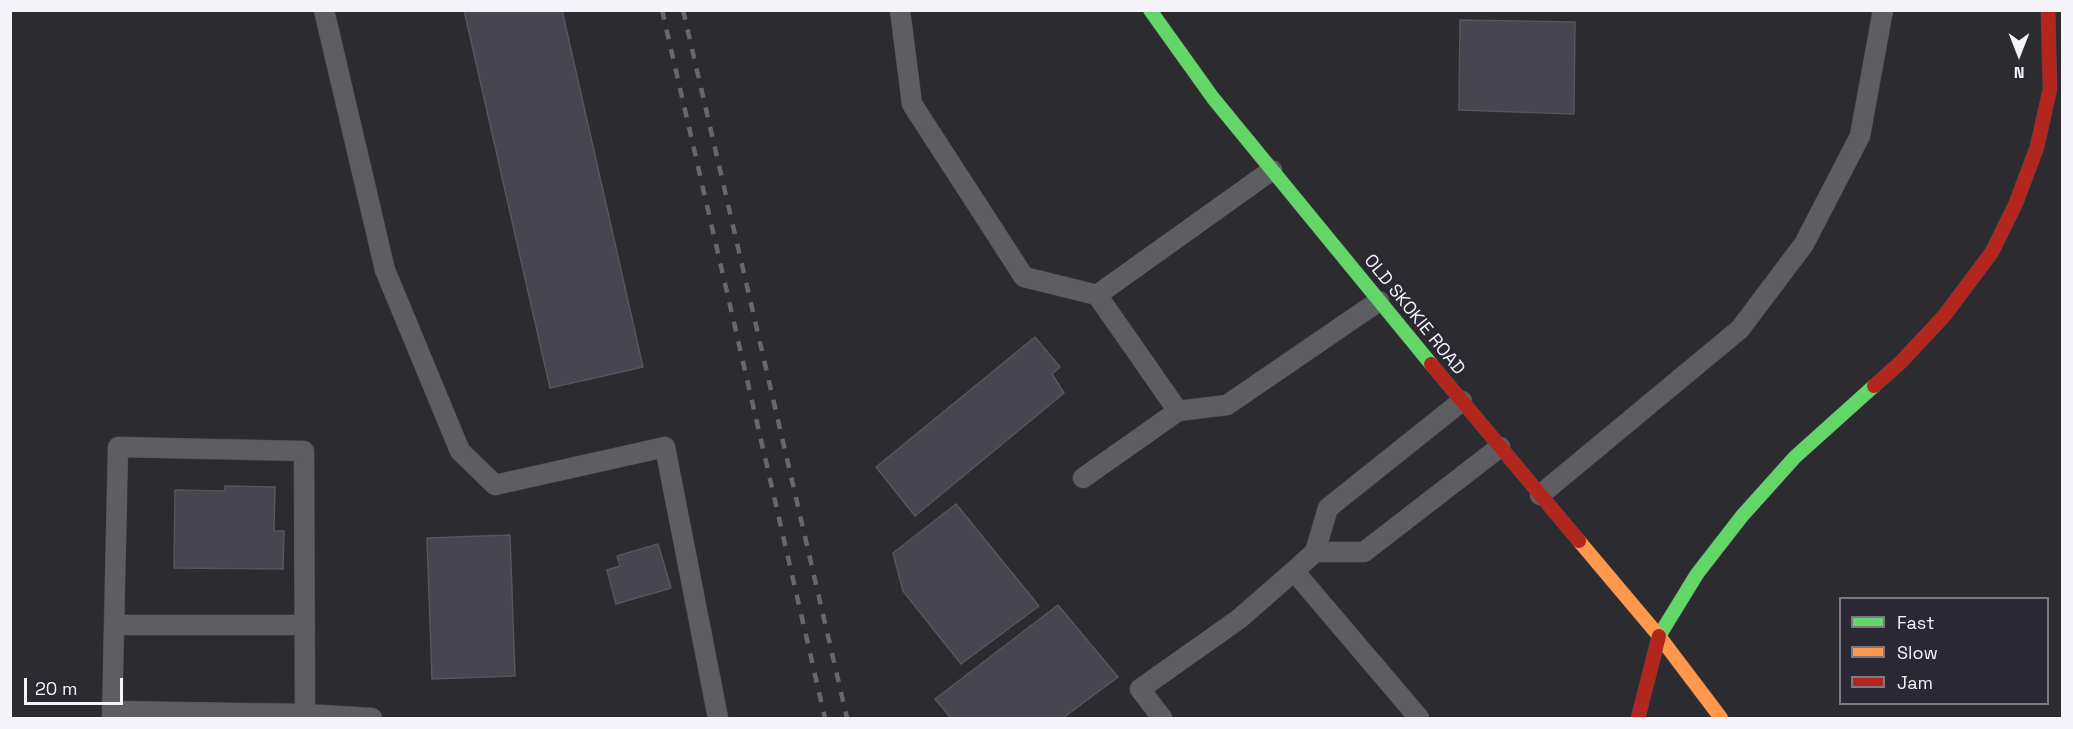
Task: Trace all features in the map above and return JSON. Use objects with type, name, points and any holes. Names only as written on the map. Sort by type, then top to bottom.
[{"type":"main road","name":"OLD SKOKIE ROAD","points":[[1150,10],[1213,98],[1659,636],[1722,718]]},
{"type":"main road","points":[[1638,718],[1659,636],[1697,574],[1742,516],[1795,457],[1901,362],[1930,332],[1992,252],[2016,202],[2037,147],[2050,89],[2048,10]]},
{"type":"lane","points":[[324,10],[385,270],[460,451],[495,485],[665,447],[718,718]]},
{"type":"lane","points":[[900,10],[912,104],[1024,277],[1097,295],[1178,411]]},
{"type":"lane","points":[[1540,495],[1740,329],[1804,244],[1860,136],[1883,10]]},
{"type":"lane","points":[[1097,295],[1272,170]]},
{"type":"lane","points":[[1083,478],[1178,411],[1227,405],[1379,301]]},
{"type":"lane","points":[[1162,718],[1140,689],[1239,619],[1294,571],[1315,552],[1328,507],[1462,401]]},
{"type":"lane","points":[[305,714],[303,451],[118,447],[112,715],[305,714],[372,718]]},
{"type":"lane","points":[[1315,552],[1364,552],[1500,447]]},
{"type":"lane","points":[[1294,571],[1419,718]]},
{"type":"lane","points":[[115,625],[305,625]]},
{"type":"building","points":[[464,10],[562,10],[643,367],[550,388]]},
{"type":"building","points":[[1460,20],[1575,22],[1574,114],[1459,110]]},
{"type":"building","points":[[1035,337],[1060,367],[1052,374],[1064,393],[915,516],[876,467]]},
{"type":"building","points":[[225,486],[275,487],[274,531],[284,531],[283,569],[174,568],[175,490],[225,491]]},
{"type":"building","points":[[956,504],[1039,606],[961,664],[903,591],[893,553]]},
{"type":"building","points":[[510,535],[515,676],[432,679],[427,538]]},
{"type":"building","points":[[658,544],[671,588],[616,604],[607,570],[620,566],[617,556]]},
{"type":"building","points":[[1058,605],[1118,677],[1063,718],[951,718],[935,699]]},
{"type":"railway","points":[[662,10],[825,718]]},
{"type":"railway","points":[[683,10],[847,718]]},
{"type":"traffic: fast","points":[[1150,10],[1213,98],[1431,364]]},
{"type":"traffic: fast","points":[[1659,636],[1697,574],[1742,516],[1795,457],[1874,386]]},
{"type":"traffic: slow","points":[[1579,541],[1659,636],[1721,718]]},
{"type":"traffic: jam","points":[[1874,386],[1901,362],[1944,316],[1992,252],[2016,203],[2037,147],[2050,89],[2048,10]]},
{"type":"traffic: jam","points":[[1431,364],[1579,541]]},
{"type":"traffic: jam","points":[[1638,718],[1659,636]]}]
